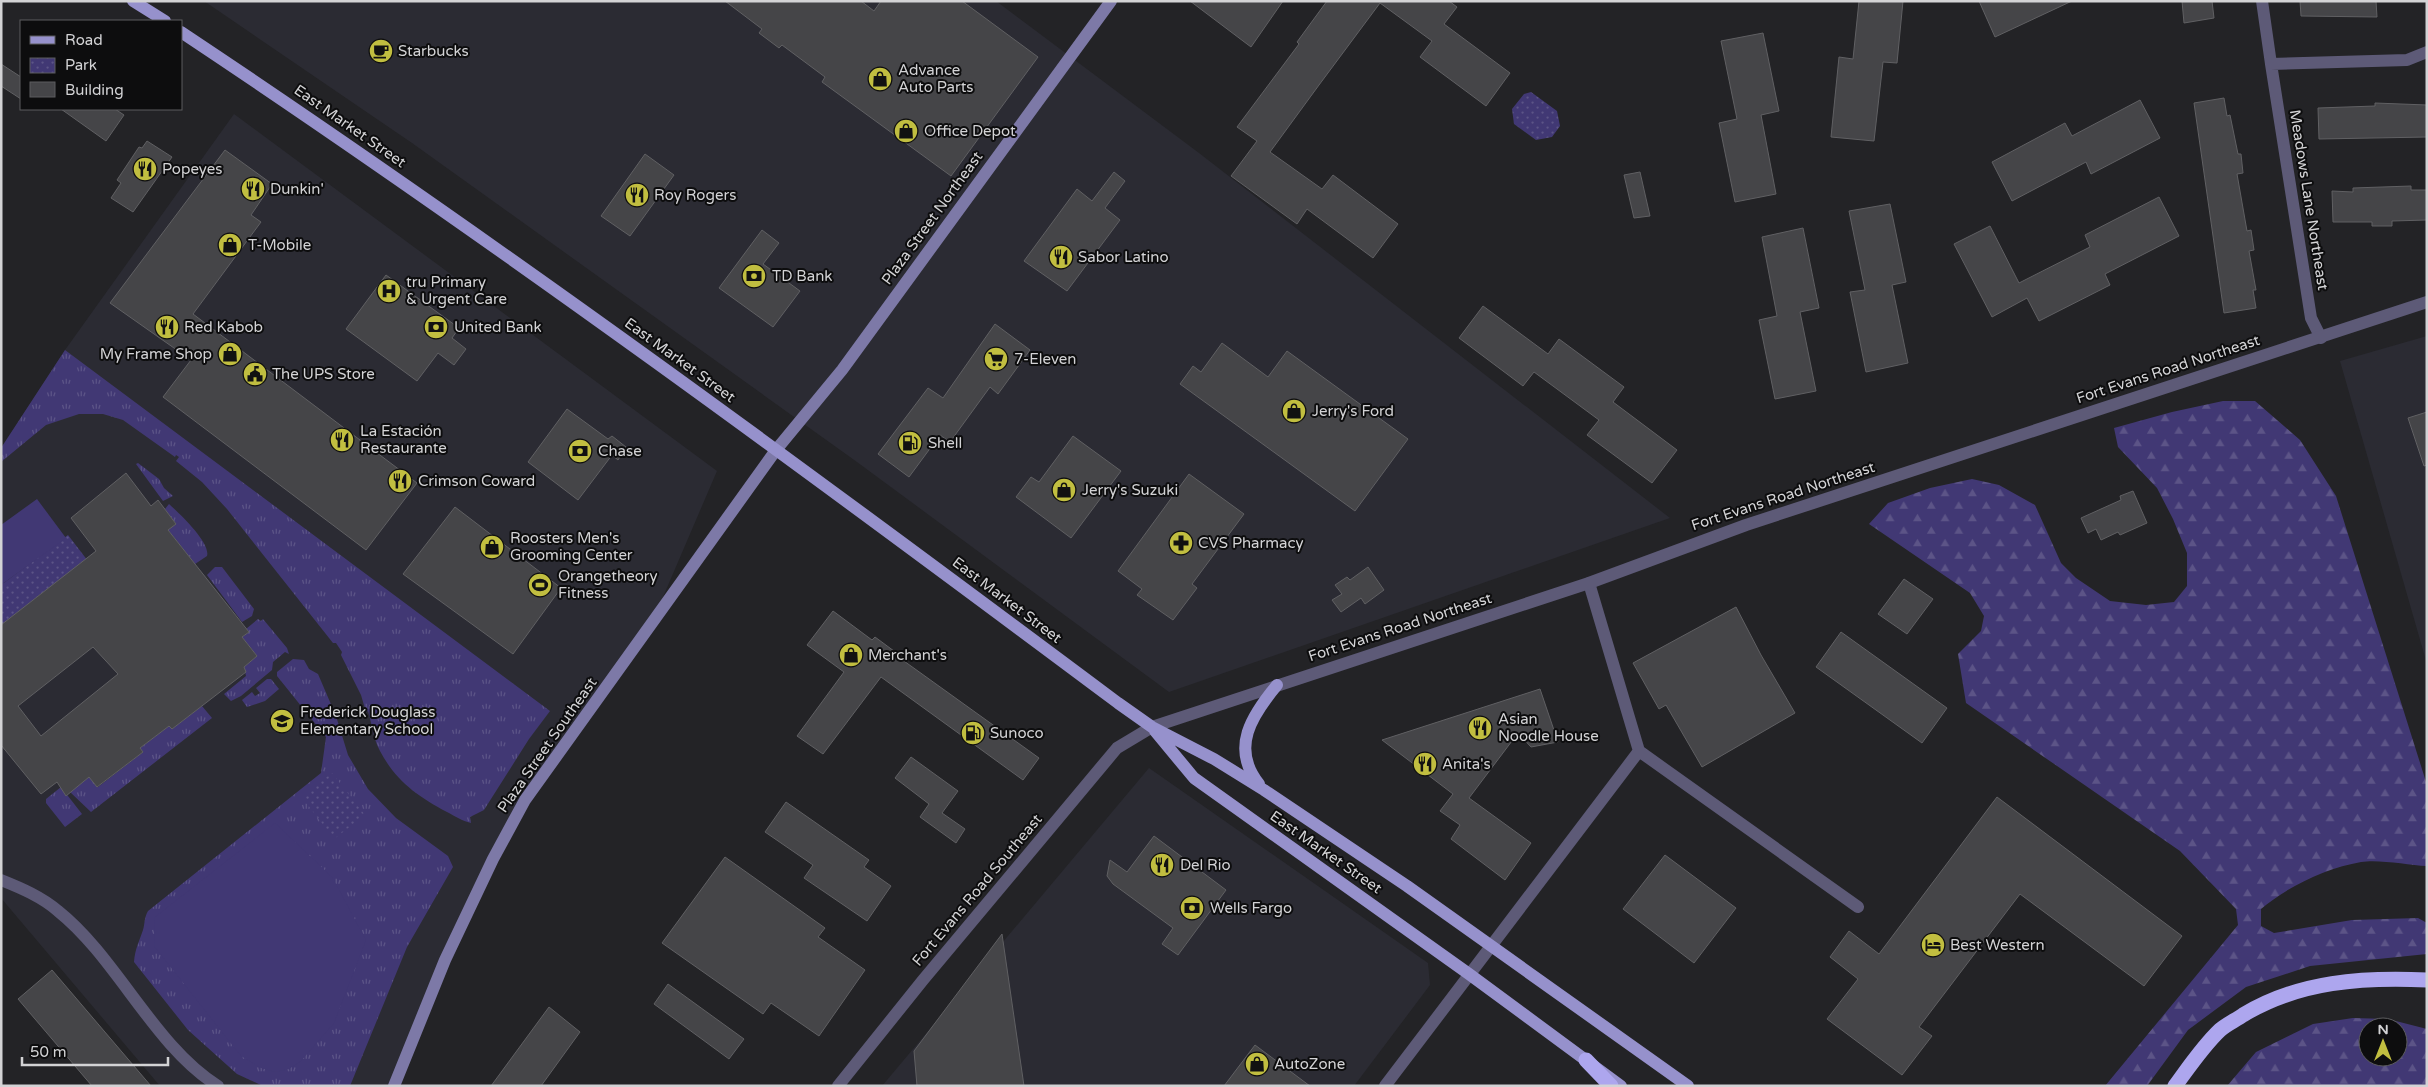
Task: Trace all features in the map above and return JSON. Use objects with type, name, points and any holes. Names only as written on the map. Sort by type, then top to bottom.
[{"type":"highway","points":[[2175,1086],[2222,1028],[2263,1003],[2338,981],[2380,978],[2427,980]]},
{"type":"highway","points":[[1586,1060],[1612,1086]]},
{"type":"main road","points":[[133,1],[163,20]]},
{"type":"main road","name":"Plaza Street Northeast","points":[[776,450],[842,370],[1111,1]]},
{"type":"main road","name":"East Market Street","points":[[182,33],[426,198],[652,358],[1152,727],[1214,759],[1264,790],[1407,886],[1490,947],[1688,1086]]},
{"type":"main road","name":"Plaza Street Southeast","points":[[394,1086],[445,960],[493,859],[525,800],[776,450]]},
{"type":"main road","points":[[1264,790],[1249,772],[1246,734],[1251,720],[1277,684]]},
{"type":"main road","name":"East Market Street","points":[[1152,727],[1194,778],[1469,974],[1621,1086]]},
{"type":"street","name":"Meadows Lane Northeast","points":[[2262,1],[2311,318],[2321,338]]},
{"type":"street","points":[[2271,64],[2407,60],[2427,52]]},
{"type":"street","name":"Fort Evans Road Northeast","points":[[1152,727],[1277,684],[1589,583],[1746,525],[2427,302]]},
{"type":"street","points":[[1589,583],[1639,750],[1858,906]]},
{"type":"street","name":"Fort Evans Road Southeast","points":[[838,1086],[1117,748],[1152,727]]},
{"type":"street","points":[[1385,1086],[1639,750]]},
{"type":"street","points":[[1,880],[28,892],[58,910],[100,954],[182,1056],[218,1086]]},
{"type":"shaded area","points":[[204,1],[996,1],[1199,153],[1670,518],[1169,692],[857,462],[412,143]]},
{"type":"shaded area","points":[[234,114],[717,471],[648,632],[525,800],[394,1086],[160,1086],[1,898],[1,448],[65,350]]},
{"type":"shaded area","points":[[2427,336],[2427,664],[2340,361]]},
{"type":"shaded area","points":[[1149,768],[1428,963],[1430,985],[1354,1086],[882,1086]]},
{"type":"green space","points":[[1531,92],[1557,111],[1560,126],[1552,137],[1536,140],[1514,124],[1512,109],[1524,94]]},
{"type":"green space","points":[[65,350],[550,711],[529,739],[484,810],[470,817],[471,823],[417,794],[393,771],[378,746],[368,711],[366,712],[361,695],[341,655],[342,652],[336,643],[333,643],[227,509],[202,482],[176,461],[179,457],[176,455],[175,457],[123,420],[103,414],[79,414],[46,425],[1,462],[1,448]]},
{"type":"green space","points":[[2223,401],[2255,401],[2300,440],[2336,496],[2427,785],[2427,866],[2368,861],[2322,873],[2283,893],[2261,909],[2261,926],[2274,933],[2352,920],[2418,918],[2427,923],[2427,954],[2310,966],[2246,987],[2188,1030],[2147,1086],[2105,1086],[2238,925],[2236,909],[2180,851],[1966,703],[1958,654],[1981,631],[1984,616],[1970,593],[1869,524],[1888,503],[1930,488],[1972,479],[1999,485],[2035,505],[2061,563],[2076,578],[2110,601],[2146,605],[2174,602],[2187,586],[2187,553],[2173,519],[2157,488],[2118,447],[2114,428],[2172,412]]},
{"type":"green space","points":[[138,463],[159,479],[164,488],[173,496],[163,501],[136,464]]},
{"type":"green space","points":[[37,499],[66,538],[1,585],[1,525]]},
{"type":"green space","points":[[169,504],[193,528],[207,550],[207,556],[195,564],[168,530],[176,524],[165,509]]},
{"type":"green space","points":[[68,535],[91,565],[75,568],[1,625],[1,585]]},
{"type":"green space","points":[[215,567],[222,567],[254,609],[252,616],[242,622],[207,575]]},
{"type":"green space","points":[[258,619],[261,621],[263,619],[287,648],[289,654],[285,652],[273,662],[272,670],[241,696],[231,701],[224,694],[246,676],[244,667],[257,656],[242,637],[249,632],[246,629]]},
{"type":"green space","points":[[293,659],[304,660],[309,669],[318,674],[336,716],[348,755],[368,789],[396,818],[448,856],[453,867],[407,947],[350,1086],[263,1086],[237,1074],[188,1030],[134,962],[136,949],[148,911],[321,773],[326,737],[277,676],[277,672]]},
{"type":"green space","points":[[267,679],[271,679],[279,689],[265,701],[247,707],[242,700],[252,692],[255,696],[260,693],[256,688]]},
{"type":"green space","points":[[202,706],[212,718],[91,812],[70,792],[89,777],[98,787],[143,752],[140,748],[169,726],[172,729]]},
{"type":"green space","points":[[332,773],[365,815],[334,839],[301,796]]},
{"type":"green space","points":[[61,787],[82,814],[65,827],[46,803],[46,799]]},
{"type":"green space","points":[[275,823],[332,877],[366,940],[334,1023],[301,1061],[289,1069],[275,1072],[261,1068],[241,1056],[154,946],[155,917]]},
{"type":"green space","points":[[2358,1018],[2358,1067],[2408,1067],[2408,1024],[2427,1029],[2427,1086],[2227,1086],[2256,1052],[2313,1024]]},
{"type":"building","points":[[725,1],[861,1],[874,11],[881,1],[962,1],[1038,57],[951,176],[822,82],[825,77],[782,45],[779,48],[759,33],[762,29]]},
{"type":"building","points":[[1190,1],[1283,1],[1251,47]]},
{"type":"building","points":[[1327,1],[1449,1],[1457,7],[1444,24],[1510,73],[1486,106],[1420,57],[1432,41],[1380,3],[1319,85],[1270,152],[1322,189],[1333,175],[1398,224],[1373,258],[1307,209],[1297,224],[1231,176],[1257,141],[1237,127],[1299,44],[1297,42]]},
{"type":"building","points":[[1859,1],[1903,1],[1897,63],[1883,62],[1874,141],[1831,137],[1839,57],[1853,59]]},
{"type":"building","points":[[1979,1],[2072,1],[1995,37]]},
{"type":"building","points":[[2182,1],[2212,1],[2214,18],[2184,23]]},
{"type":"building","points":[[2300,1],[2376,1],[2377,17],[2301,16]]},
{"type":"building","points":[[1763,33],[1779,111],[1761,115],[1776,194],[1735,202],[1719,123],[1737,119],[1721,41]]},
{"type":"building","points":[[1,64],[20,76],[20,98],[1,86]]},
{"type":"building","points":[[2224,98],[2227,116],[2230,115],[2238,154],[2241,154],[2243,173],[2237,174],[2247,231],[2251,230],[2254,250],[2249,251],[2256,290],[2253,290],[2256,308],[2224,313],[2194,103]]},
{"type":"building","points":[[2140,100],[2160,138],[2091,174],[2086,162],[2012,201],[1992,162],[2065,123],[2072,136]]},
{"type":"building","points":[[2375,103],[2427,105],[2427,137],[2319,139],[2318,108],[2375,106]]},
{"type":"building","points":[[62,110],[116,110],[124,115],[106,141]]},
{"type":"building","name":"Popeyes","points":[[147,141],[172,157],[133,212],[111,198],[121,183],[117,180],[139,147],[142,148]]},
{"type":"building","points":[[225,150],[272,184],[251,215],[261,222],[193,314],[417,483],[366,550],[163,397],[191,360],[110,303]]},
{"type":"building","name":"Roy Rogers","points":[[645,154],[674,175],[630,236],[601,216]]},
{"type":"building","points":[[1114,172],[1125,181],[1105,208],[1120,220],[1067,291],[1024,261],[1077,189],[1092,201]]},
{"type":"building","points":[[1640,172],[1650,216],[1634,218],[1624,175]]},
{"type":"building","points":[[2411,186],[2411,190],[2427,190],[2427,220],[2392,221],[2392,226],[2372,226],[2372,222],[2333,222],[2332,191],[2353,192],[2353,188]]},
{"type":"building","points":[[2159,197],[2179,236],[2105,274],[2110,285],[2039,321],[2027,298],[1992,317],[1954,244],[1990,226],[2019,283],[2090,247],[2085,235]]},
{"type":"building","points":[[1890,204],[1906,282],[1892,285],[1908,363],[1866,372],[1850,292],[1865,290],[1849,211]]},
{"type":"building","points":[[1803,228],[1819,308],[1800,312],[1816,391],[1775,399],[1759,320],[1777,316],[1762,237]]},
{"type":"building","name":"TD Bank","points":[[762,230],[779,243],[763,264],[800,291],[773,327],[719,288]]},
{"type":"building","points":[[386,275],[459,328],[452,338],[466,349],[454,365],[438,353],[417,381],[346,329]]},
{"type":"building","points":[[1483,306],[1548,354],[1559,339],[1624,387],[1613,402],[1677,450],[1652,483],[1587,435],[1599,420],[1534,372],[1523,386],[1459,338]]},
{"type":"building","points":[[995,324],[1030,350],[998,394],[990,387],[950,442],[940,435],[909,477],[878,454],[928,388],[943,398]]},
{"type":"building","name":"Jerry's Ford","points":[[1222,343],[1268,377],[1287,351],[1408,439],[1355,511],[1180,384],[1193,366],[1201,372]]},
{"type":"building","name":"Chase","points":[[567,409],[608,439],[612,436],[626,447],[618,460],[612,455],[578,500],[528,462]]},
{"type":"building","points":[[2427,412],[2427,465],[2424,466],[2408,418]]},
{"type":"building","name":"Jerry's Suzuki","points":[[1073,436],[1121,471],[1071,538],[1016,497],[1031,477],[1039,482]]},
{"type":"building","points":[[126,473],[151,506],[158,500],[176,524],[168,530],[249,632],[242,637],[257,656],[244,667],[246,672],[172,729],[169,726],[140,748],[143,752],[97,787],[89,777],[66,796],[57,782],[41,794],[1,745],[1,625],[96,551],[71,518]],"holes":[[[93,647],[118,674],[41,736],[18,706]]]},
{"type":"building","name":"CVS Pharmacy","points":[[1189,474],[1244,514],[1192,584],[1197,588],[1173,620],[1137,595],[1142,589],[1118,571]]},
{"type":"building","points":[[2133,491],[2147,523],[2120,535],[2118,532],[2101,540],[2096,529],[2088,533],[2081,518],[2121,500],[2120,496]]},
{"type":"building","points":[[455,507],[561,588],[513,654],[403,574]]},
{"type":"building","points":[[1368,567],[1384,590],[1365,604],[1361,598],[1341,612],[1332,600],[1342,594],[1335,585],[1347,577],[1350,580]]},
{"type":"building","points":[[1904,579],[1933,599],[1907,634],[1878,614]]},
{"type":"building","points":[[1736,607],[1761,655],[1795,713],[1702,767],[1666,705],[1659,709],[1633,663]]},
{"type":"building","points":[[833,611],[872,640],[875,637],[898,654],[897,656],[1039,758],[1023,780],[881,677],[823,754],[797,736],[844,672],[807,645]]},
{"type":"building","points":[[1841,632],[1947,708],[1922,743],[1816,667]]},
{"type":"building","points":[[1540,689],[1558,742],[1531,747],[1518,733],[1469,798],[1531,843],[1505,880],[1451,839],[1460,825],[1440,811],[1453,794],[1382,740]]},
{"type":"building","points":[[911,757],[958,791],[942,813],[965,829],[956,843],[920,817],[929,804],[895,778]]},
{"type":"building","name":"Best Western","points":[[1997,797],[2182,936],[2144,986],[2020,894],[1919,1027],[1932,1036],[1902,1075],[1827,1019],[1858,979],[1830,957],[1849,931],[1879,954]]},
{"type":"building","points":[[786,802],[869,860],[864,867],[891,886],[867,921],[804,878],[813,865],[765,832]]},
{"type":"building","points":[[1154,836],[1226,890],[1178,955],[1162,944],[1173,928],[1113,884],[1107,876],[1110,860],[1127,872]]},
{"type":"building","points":[[1665,855],[1736,908],[1694,963],[1623,909]]},
{"type":"building","points":[[725,857],[825,928],[818,937],[865,970],[819,1036],[771,1003],[763,1014],[662,943]]},
{"type":"building","points":[[1002,934],[1024,1086],[917,1086],[914,1051]]},
{"type":"building","points":[[52,970],[151,1086],[92,1086],[18,999]]},
{"type":"building","points":[[668,984],[744,1039],[729,1059],[654,1004]]},
{"type":"building","points":[[549,1007],[580,1032],[541,1086],[491,1086]]},
{"type":"building","points":[[1255,1045],[1310,1086],[1224,1086]]},
{"type":"place","name":"Starbucks","points":[[381,51]]},
{"type":"place","name":"Advance Auto Parts","points":[[880,79]]},
{"type":"place","name":"Office Depot","points":[[906,131]]},
{"type":"place","name":"Popeyes","points":[[145,169]]},
{"type":"place","name":"Dunkin'","points":[[253,189]]},
{"type":"place","name":"Roy Rogers","points":[[637,195]]},
{"type":"place","name":"T-Mobile","points":[[230,245]]},
{"type":"place","name":"Sabor Latino","points":[[1061,257]]},
{"type":"place","name":"TD Bank","points":[[754,276]]},
{"type":"place","name":"tru Primary & Urgent Care","points":[[389,291]]},
{"type":"place","name":"Red Kabob","points":[[167,327]]},
{"type":"place","name":"United Bank","points":[[436,327]]},
{"type":"place","name":"My Frame Shop","points":[[230,354]]},
{"type":"place","name":"7-Eleven","points":[[996,359]]},
{"type":"place","name":"The UPS Store","points":[[255,374]]},
{"type":"place","name":"Jerry's Ford","points":[[1294,411]]},
{"type":"place","name":"La Estación Restaurante","points":[[342,440]]},
{"type":"place","name":"Shell","points":[[910,443]]},
{"type":"place","name":"Chase","points":[[580,451]]},
{"type":"place","name":"Crimson Coward","points":[[400,481]]},
{"type":"place","name":"Jerry's Suzuki","points":[[1064,490]]},
{"type":"place","name":"CVS Pharmacy","points":[[1181,543]]},
{"type":"place","name":"Roosters Men's Grooming Center","points":[[492,547]]},
{"type":"place","name":"Orangetheory Fitness","points":[[540,585]]},
{"type":"place","name":"Merchant's","points":[[851,655]]},
{"type":"place","name":"Frederick Douglass Elementary School","points":[[282,721]]},
{"type":"place","name":"Asian Noodle House","points":[[1480,728]]},
{"type":"place","name":"Sunoco","points":[[973,733]]},
{"type":"place","name":"Anita's","points":[[1425,764]]},
{"type":"place","name":"Del Rio","points":[[1162,865]]},
{"type":"place","name":"Wells Fargo","points":[[1192,908]]},
{"type":"place","name":"Best Western","points":[[1933,945]]},
{"type":"place","name":"AutoZone","points":[[1257,1064]]}]
